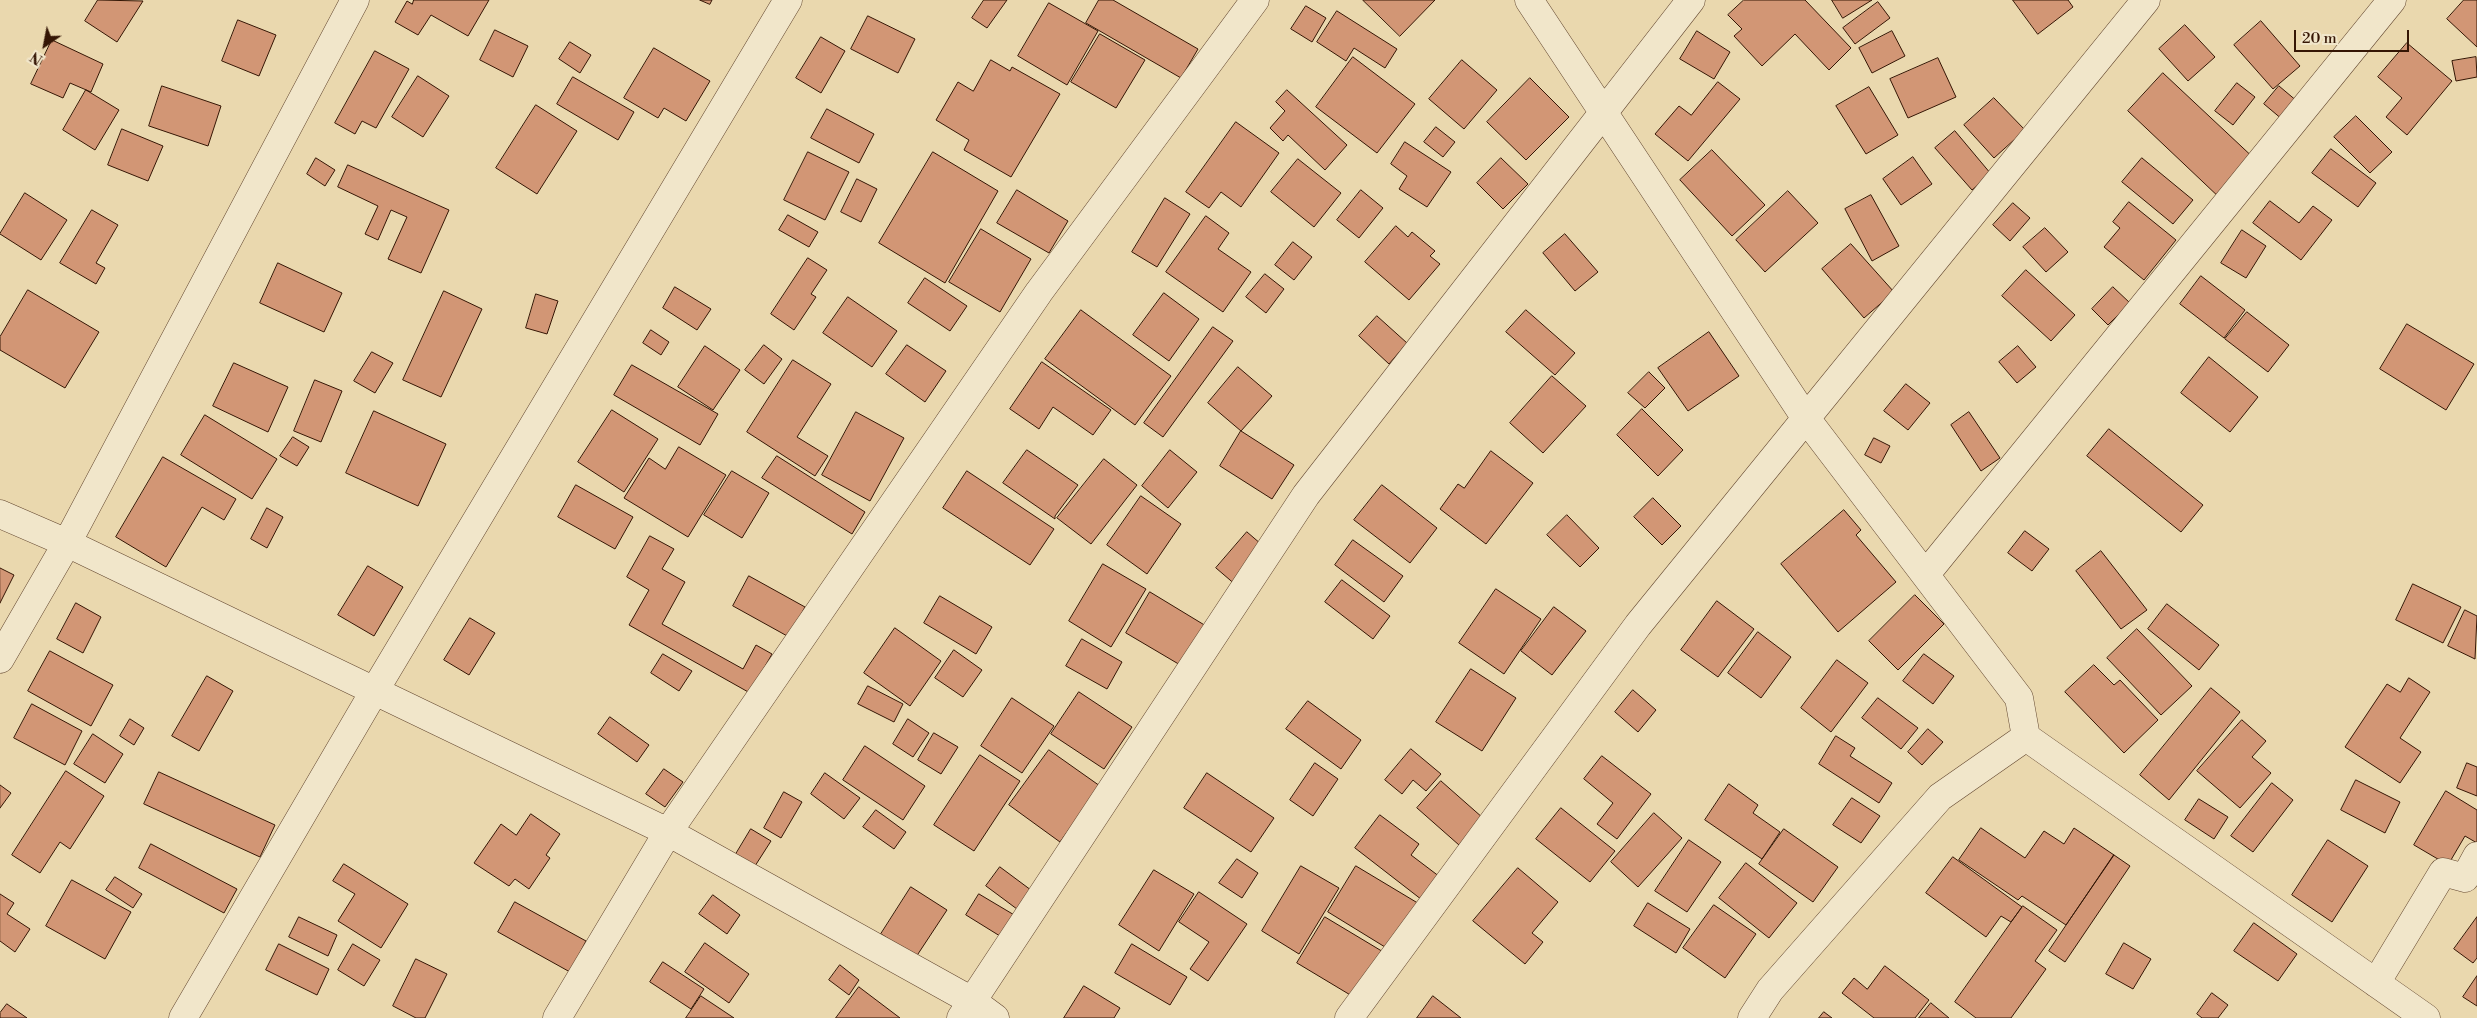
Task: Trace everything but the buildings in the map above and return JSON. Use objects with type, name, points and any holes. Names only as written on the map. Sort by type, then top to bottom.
[{"type":"street","points":[[0,659],[67,543],[355,0]]},
{"type":"street","points":[[183,1018],[375,690],[788,0]]},
{"type":"street","points":[[557,1018],[668,832],[1039,292],[1255,0]]},
{"type":"street","points":[[1529,0],[1805,418],[2019,698],[2026,737],[2426,1018]]},
{"type":"street","points":[[967,1009],[1306,495],[1603,110],[1691,0]]},
{"type":"street","points":[[1349,1018],[1638,625],[2146,0]]},
{"type":"street","points":[[1926,574],[2392,0]]},
{"type":"street","points":[[0,514],[67,543],[668,832],[967,1009],[995,1018]]},
{"type":"street","points":[[1752,1018],[1770,990],[1940,797],[2026,737]]},
{"type":"street","points":[[2376,983],[2443,872],[2465,878],[2477,856]]}]
